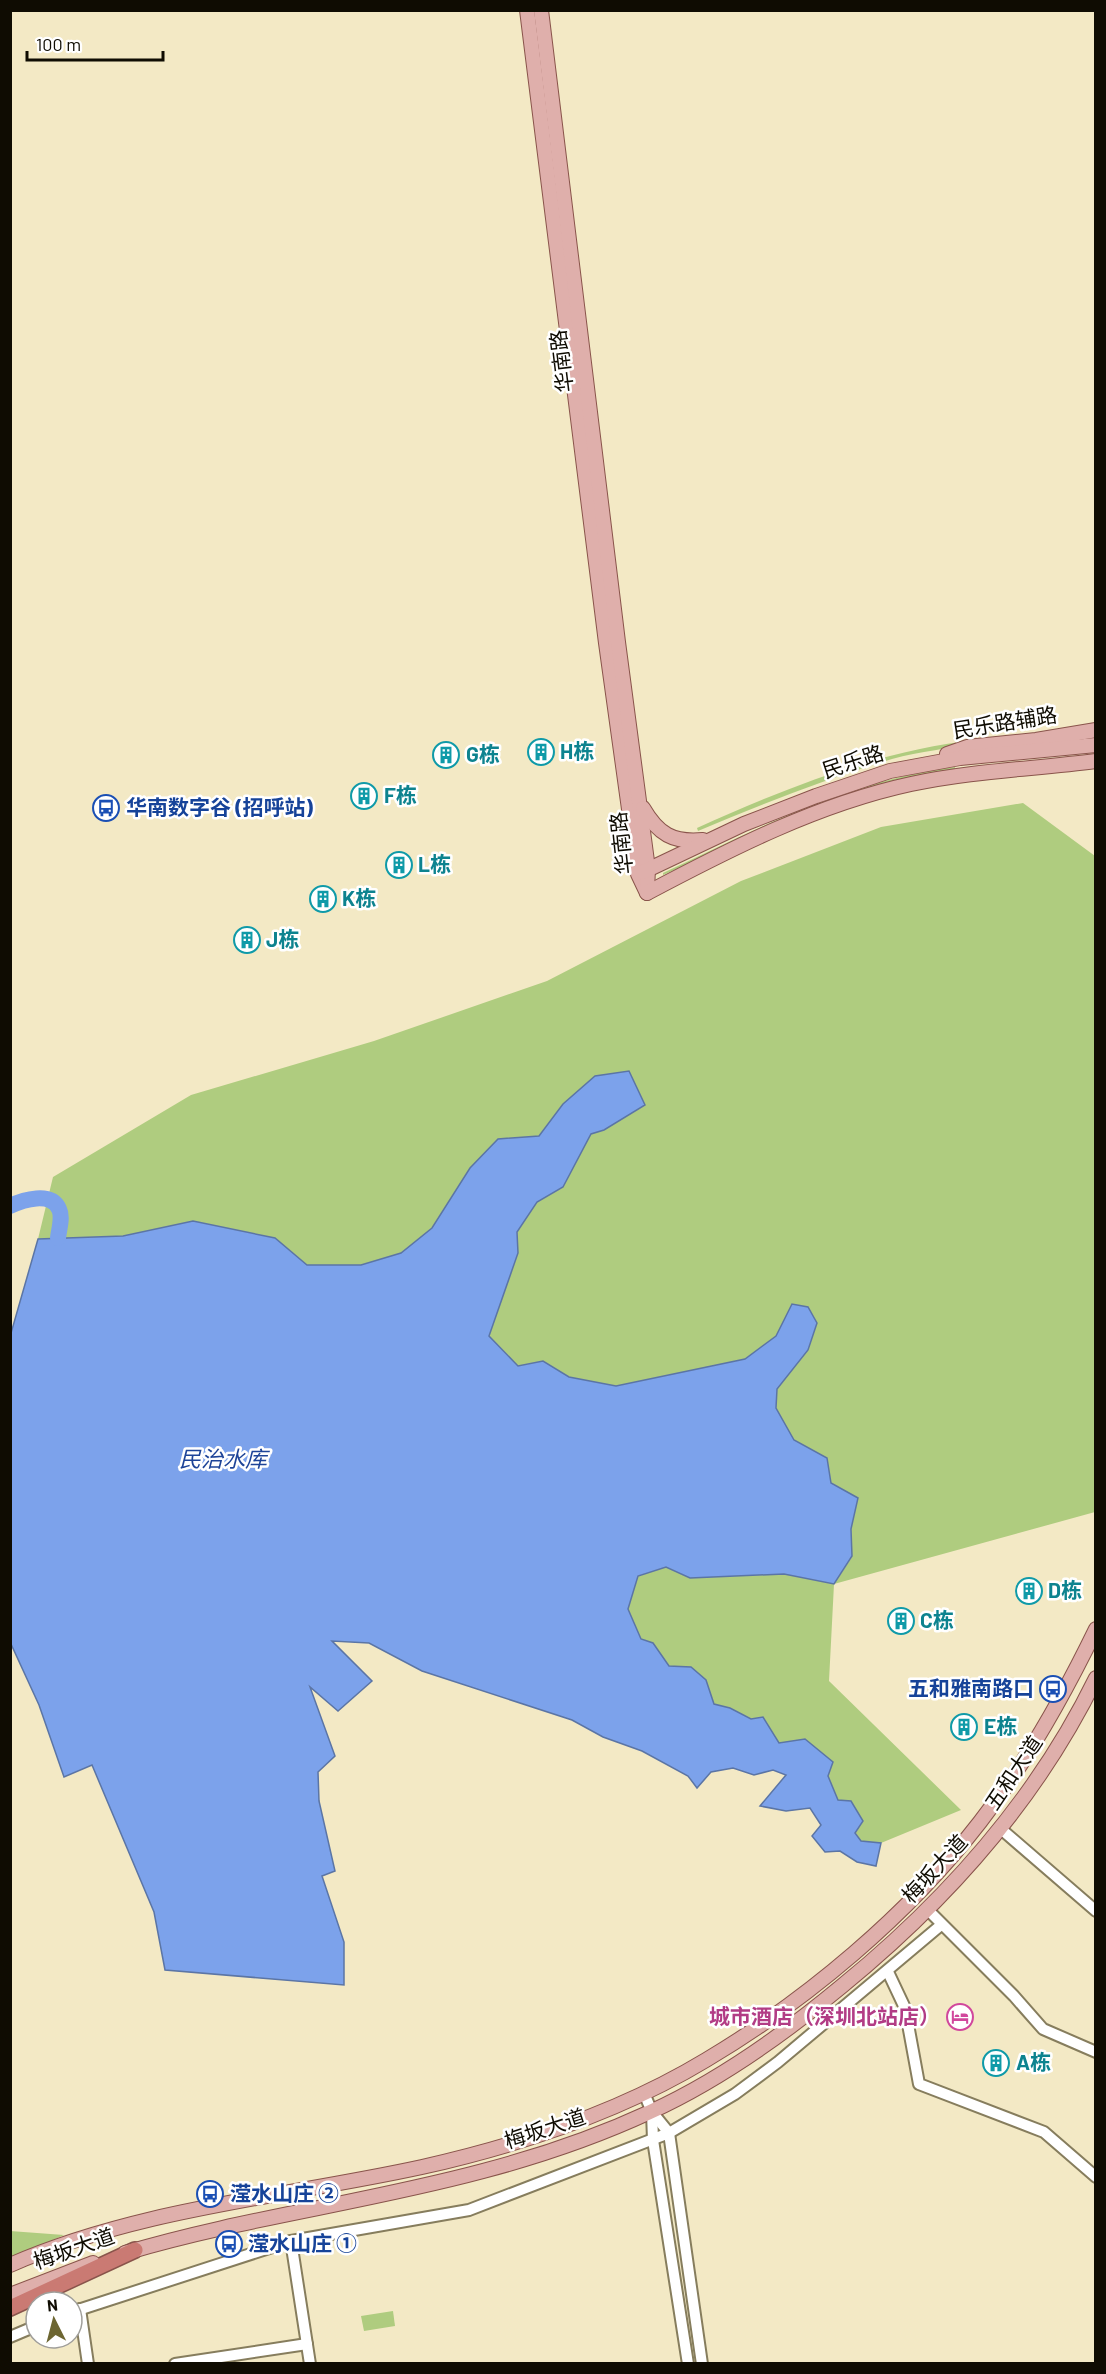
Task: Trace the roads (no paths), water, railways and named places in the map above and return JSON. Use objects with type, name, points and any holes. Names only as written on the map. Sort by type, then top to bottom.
[{"type":"highway","points":[[10,2308],[135,2250]]},
{"type":"main road","name":"华南路","points":[[527,10],[606,643],[647,893]]},
{"type":"main road","name":"华南路","points":[[541,10],[639,801],[643,872]]},
{"type":"main road","name":"民乐路辅路","points":[[923,764],[967,747],[1036,740],[1095,730]]},
{"type":"main road","name":"民乐路","points":[[643,872],[744,824],[852,783],[923,764],[960,758],[1095,745]]},
{"type":"main road","name":"民乐路","points":[[647,893],[739,847],[870,794],[950,777],[1095,761]]},
{"type":"main road","points":[[639,801],[653,824],[669,836],[690,841],[714,838]]},
{"type":"main road","name":"五和大道","points":[[979,1823],[1037,1738],[1063,1694],[1095,1629]]},
{"type":"main road","name":"五和大道","points":[[1001,1829],[1056,1749],[1095,1678]]},
{"type":"main road","name":"梅坂大道","points":[[10,2265],[75,2240],[148,2220],[423,2166],[478,2152],[590,2116],[644,2093],[704,2062],[764,2024],[809,1989],[902,1908],[944,1865],[979,1823]]},
{"type":"main road","name":"梅坂大道","points":[[10,2295],[96,2262],[190,2235],[426,2186],[485,2170],[592,2137],[652,2112],[716,2078],[773,2041],[868,1965],[928,1910],[1001,1829]]},
{"type":"street","points":[[1001,1829],[1095,1911]]},
{"type":"street","points":[[928,1910],[1014,1996],[1043,2029],[1095,2052]]},
{"type":"street","points":[[84,2307],[291,2241],[469,2210],[669,2133],[735,2094],[778,2062],[888,1972],[941,1925]]},
{"type":"street","points":[[888,1972],[905,2008],[919,2084],[1044,2132],[1095,2177]]},
{"type":"street","points":[[644,2093],[652,2112],[669,2133],[702,2364]]},
{"type":"street","points":[[652,2112],[653,2140],[688,2364]]},
{"type":"street","points":[[291,2241],[310,2364]]},
{"type":"street","points":[[10,2337],[24,2331]]},
{"type":"street","points":[[174,2364],[307,2344]]},
{"type":"street","points":[[84,2346],[88,2364]]},
{"type":"water","name":"民治水库","points":[[629,1071],[645,1105],[604,1130],[591,1134],[563,1187],[537,1202],[517,1232],[518,1253],[489,1336],[518,1366],[543,1361],[569,1377],[616,1386],[745,1359],[776,1336],[792,1304],[808,1307],[817,1323],[808,1350],[777,1389],[776,1408],[794,1440],[827,1458],[831,1483],[858,1498],[851,1529],[852,1556],[834,1584],[784,1574],[690,1578],[666,1567],[638,1576],[628,1609],[641,1639],[653,1643],[669,1666],[691,1667],[706,1680],[714,1704],[730,1708],[751,1719],[763,1717],[779,1743],[805,1739],[833,1762],[828,1776],[838,1800],[851,1801],[863,1821],[855,1833],[861,1841],[881,1843],[876,1866],[857,1862],[840,1851],[825,1852],[812,1836],[821,1825],[810,1808],[786,1811],[760,1806],[786,1775],[773,1770],[754,1775],[733,1768],[711,1772],[697,1788],[688,1776],[642,1751],[603,1737],[572,1720],[422,1671],[369,1643],[332,1641],[372,1681],[338,1711],[310,1687],[335,1756],[318,1772],[319,1801],[335,1871],[322,1876],[344,1942],[344,1985],[165,1970],[154,1912],[92,1765],[64,1777],[39,1705],[11,1644],[11,1333],[38,1239],[123,1236],[193,1221],[275,1238],[307,1265],[361,1265],[401,1253],[432,1228],[470,1168],[498,1139],[539,1136],[563,1104],[595,1076]]},
{"type":"waterway","points":[[10,1206],[36,1198],[55,1203],[61,1216],[58,1238]]},
{"type":"place","name":"H栋","points":[[541,752]]},
{"type":"place","name":"G栋","points":[[446,755]]},
{"type":"place","name":"F栋","points":[[364,796]]},
{"type":"place","name":"华南数字谷 (招呼站)","points":[[106,808]]},
{"type":"place","name":"L栋","points":[[399,865]]},
{"type":"place","name":"K栋","points":[[323,899]]},
{"type":"place","name":"J栋","points":[[247,940]]},
{"type":"place","name":"D栋","points":[[1029,1591]]},
{"type":"place","name":"C栋","points":[[901,1621]]},
{"type":"place","name":"五和雅南路口","points":[[1053,1689]]},
{"type":"place","name":"E栋","points":[[964,1727]]},
{"type":"place","name":"城市酒店（深圳北站店）","points":[[960,2017]]},
{"type":"place","name":"A栋","points":[[996,2063]]},
{"type":"place","name":"滢水山庄 ②","points":[[210,2194]]},
{"type":"place","name":"滢水山庄 ①","points":[[229,2244]]}]
